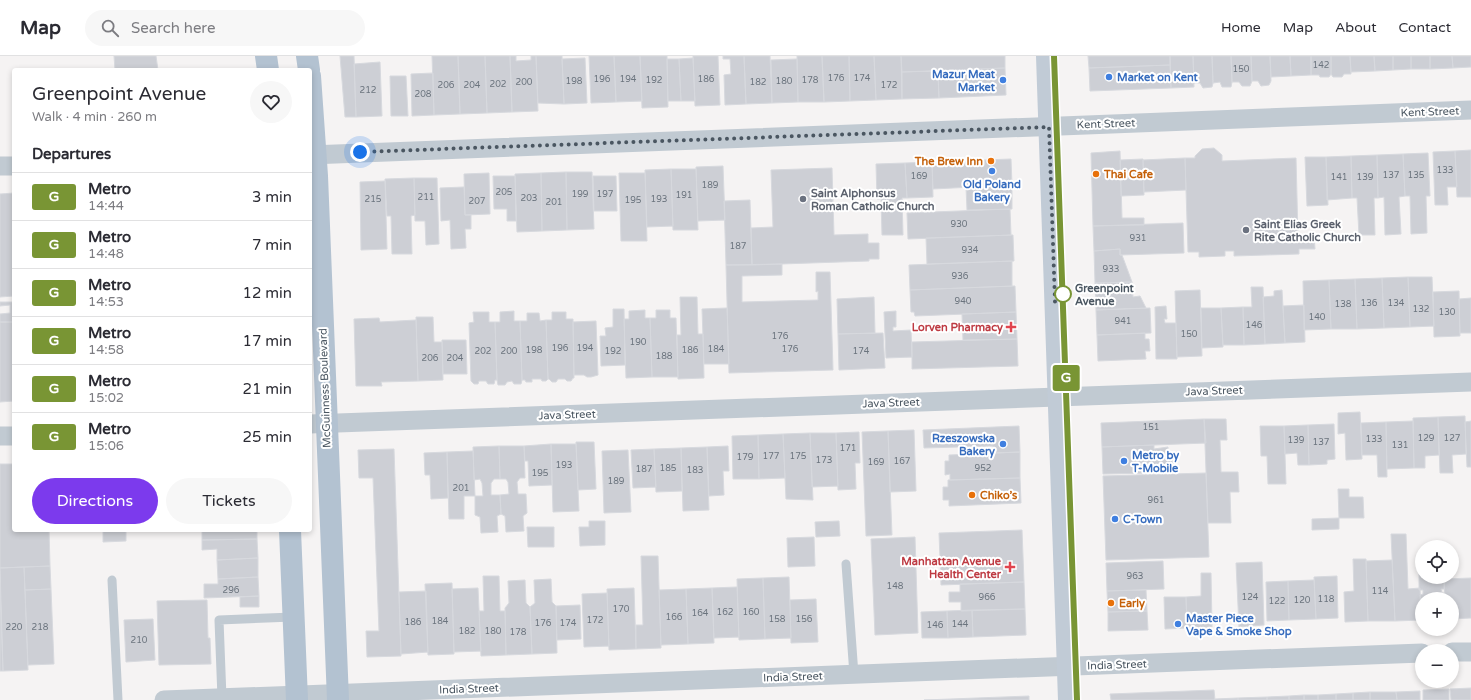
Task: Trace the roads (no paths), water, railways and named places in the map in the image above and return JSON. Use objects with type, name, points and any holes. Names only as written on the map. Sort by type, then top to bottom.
[{"type":"main road","points":[[266,56],[268,68]]},
{"type":"main road","points":[[307,56],[309,68]]},
{"type":"main road","name":"McGuinness Boulevard","points":[[312,128],[318,423],[337,697]]},
{"type":"main road","points":[[290,532],[297,698]]},
{"type":"street","points":[[1047,56],[1069,700]]},
{"type":"street","name":"Kent Street","points":[[313,154],[1471,110]]},
{"type":"street","points":[[0,166],[12,166]]},
{"type":"street","name":"Java Street","points":[[318,423],[1471,382]]},
{"type":"street","points":[[0,436],[12,436]]},
{"type":"street","points":[[1459,652],[1471,652]]},
{"type":"street","name":"India Street","points":[[164,700],[337,697],[854,674],[1415,653]]},
{"type":"lane","points":[[846,564],[854,674]]},
{"type":"lane","points":[[112,580],[118,700]]},
{"type":"lane","points":[[222,698],[219,620],[294,617]]},
{"type":"metro line","name":"G","points":[[1054,56],[1077,700]]},
{"type":"place","name":"Market on Kent","points":[[1109,77]]},
{"type":"place","name":"Mazur Meat Market","points":[[1003,80]]},
{"type":"place","name":"The Brew Inn","points":[[991,161]]},
{"type":"place","name":"Old Poland Bakery","points":[[992,171]]},
{"type":"place","name":"Thai Cafe","points":[[1096,174]]},
{"type":"place","name":"Saint Alphonsus Roman Catholic Church","points":[[803,199]]},
{"type":"place","name":"Saint Elias Greek Rite Catholic Church","points":[[1246,230]]},
{"type":"place","name":"Greenpoint Avenue","points":[[1063,294]]},
{"type":"place","name":"Lorven Pharmacy","points":[[1011,327]]},
{"type":"place","name":"Rzeszowska Bakery","points":[[1003,444]]},
{"type":"place","name":"Metro by T-Mobile","points":[[1124,461]]},
{"type":"place","name":"Chiko’s","points":[[972,495]]},
{"type":"place","name":"C-Town","points":[[1115,519]]},
{"type":"place","name":"Manhattan Avenue Health Center","points":[[1010,567]]},
{"type":"place","name":"Early","points":[[1111,603]]},
{"type":"place","name":"Master Piece Vape & Smoke Shop","points":[[1178,624]]}]
